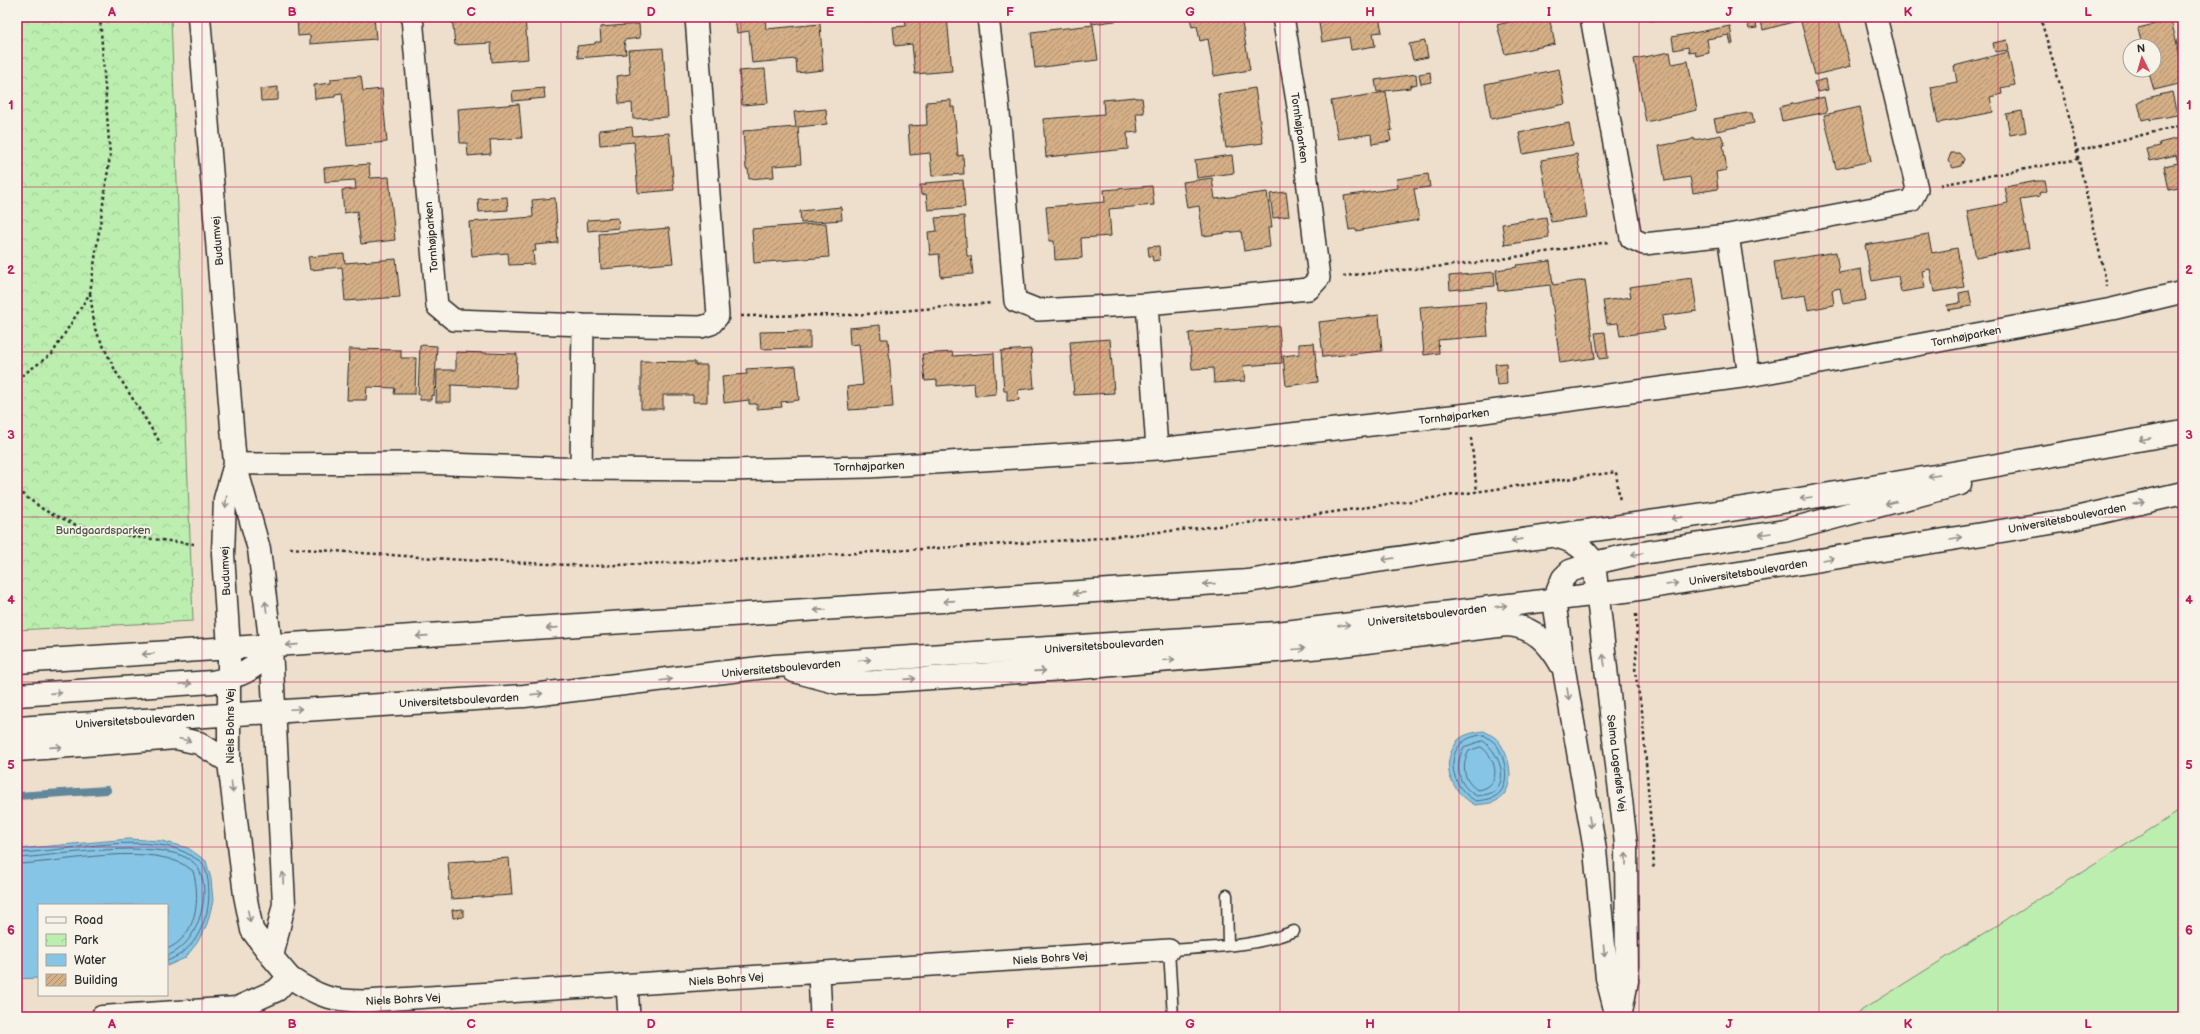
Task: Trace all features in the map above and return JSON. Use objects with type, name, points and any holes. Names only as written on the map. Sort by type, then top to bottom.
[{"type":"main road","name":"Budumvej","points":[[199,17],[235,464],[259,549],[271,646],[275,710]]},
{"type":"main road","points":[[17,662],[1248,581],[1551,535],[1672,519],[2183,432]]},
{"type":"main road","points":[[1554,600],[1563,578],[1570,571],[1594,563],[1629,555],[1784,531],[1966,482],[2007,463]]},
{"type":"main road","name":"Budumvej","points":[[230,678],[223,554],[225,499],[235,464]]},
{"type":"main road","name":"Universitetsboulevarden","points":[[17,728],[275,710],[524,696],[775,666],[1278,633],[1597,595],[2063,520],[2183,493]]},
{"type":"main road","points":[[1551,535],[1568,539],[1580,546],[1594,563]]},
{"type":"main road","name":"Selma Lagerløfs Vej","points":[[1594,563],[1626,844],[1627,981],[1619,1017]]},
{"type":"main road","name":"Selma Lagerløfs Vej","points":[[1554,600],[1564,670],[1595,850],[1607,978],[1619,1017]]},
{"type":"main road","points":[[775,666],[839,683],[874,682],[1078,668],[1318,648],[1506,625],[1526,628],[1536,633],[1545,641],[1564,670]]},
{"type":"main road","points":[[17,696],[212,682],[230,678],[250,670],[259,663],[271,646]]},
{"type":"main road","name":"Niels Bohrs Vej","points":[[230,678],[229,762],[245,895],[252,930],[289,977]]},
{"type":"main road","points":[[272,957],[284,904],[275,710]]},
{"type":"main road","points":[[17,750],[176,738],[198,743],[229,762]]},
{"type":"main road","points":[[102,1017],[237,1008],[277,990],[289,977]]},
{"type":"street","name":"Tornhøjparken","points":[[412,17],[437,306],[454,320],[583,325],[701,328],[711,324],[718,316]]},
{"type":"street","points":[[696,17],[718,316]]},
{"type":"street","points":[[988,17],[998,101],[1015,301],[1038,310],[1147,304],[1309,289],[1319,278]]},
{"type":"street","name":"Tornhøjparken","points":[[1283,17],[1299,113],[1319,278]]},
{"type":"street","points":[[1591,17],[1631,238],[1644,244],[1728,236],[1911,201],[1918,189],[1876,17]]},
{"type":"street","points":[[1728,236],[1749,376]]},
{"type":"street","name":"Tornhøjparken","points":[[235,464],[414,463],[581,469],[727,470],[869,467],[1157,449],[1469,414],[1749,376],[2112,308],[2183,292]]},
{"type":"street","points":[[1147,304],[1157,449]]},
{"type":"street","points":[[581,469],[583,325]]},
{"type":"street","name":"Niels Bohrs Vej","points":[[289,977],[313,993],[339,1001],[627,985],[1169,950]]},
{"type":"street","points":[[819,973],[821,1017]]},
{"type":"street","points":[[627,985],[629,1017]]},
{"type":"lane","points":[[1227,894],[1228,945]]},
{"type":"lane","points":[[1173,1017],[1169,950],[1228,945],[1277,938],[1294,931]]},
{"type":"path","points":[[100,17],[110,156],[90,293],[95,329],[112,365],[161,444]]},
{"type":"path","points":[[2040,17],[2067,108],[2112,308]]},
{"type":"path","points":[[2076,151],[2183,125]]},
{"type":"path","points":[[1918,189],[2079,159]]},
{"type":"path","points":[[1319,278],[1484,262],[1631,238]]},
{"type":"path","points":[[17,379],[52,354],[90,293]]},
{"type":"path","points":[[718,316],[855,315],[1015,301]]},
{"type":"path","points":[[290,548],[463,560],[592,566],[740,560],[1087,539],[1291,518],[1477,492],[1469,414]]},
{"type":"path","points":[[17,490],[44,510],[76,525],[136,537],[194,544]]},
{"type":"green space","name":"Bundgaardsparken","points":[[17,17],[171,17],[193,621],[17,630]]},
{"type":"green space","points":[[2183,809],[2183,1017],[1851,1017]]},
{"type":"water","points":[[1484,731],[1496,739],[1503,748],[1507,756],[1510,773],[1507,789],[1503,796],[1496,801],[1475,805],[1456,788],[1449,773],[1448,765],[1453,748],[1458,740],[1467,735]]},
{"type":"water","points":[[129,839],[162,841],[188,848],[206,861],[211,879],[213,901],[207,924],[197,943],[185,958],[168,966],[168,904],[38,904],[38,978],[17,979],[17,849]]},
{"type":"building","points":[[297,17],[374,17],[376,39],[310,44],[310,35],[298,36]]},
{"type":"building","points":[[452,17],[525,17],[528,59],[492,62],[491,43],[455,45]]},
{"type":"building","points":[[634,17],[659,17],[659,20],[635,22]]},
{"type":"building","points":[[765,17],[766,29],[820,24],[823,70],[797,73],[796,59],[752,63],[749,31],[737,33],[735,19]]},
{"type":"building","points":[[864,17],[905,17],[864,21]]},
{"type":"building","points":[[905,17],[947,17],[952,71],[915,74],[912,44],[895,46],[893,27],[906,26]]},
{"type":"building","points":[[1091,17],[1129,17],[1129,19],[1092,24]]},
{"type":"building","points":[[1190,17],[1241,17],[1250,70],[1214,76],[1208,39],[1200,41],[1197,26],[1192,27]]},
{"type":"building","points":[[1318,17],[1379,17],[1382,32],[1373,33],[1375,46],[1351,50],[1349,37],[1322,42]]},
{"type":"building","points":[[1511,17],[1549,17],[1555,44],[1505,54],[1497,25],[1512,21]]},
{"type":"building","points":[[1650,17],[1670,17],[1651,21]]},
{"type":"building","points":[[1760,17],[1803,17],[1804,19],[1763,30]]},
{"type":"building","points":[[1820,17],[1838,17],[1851,66],[1815,75],[1801,22]]},
{"type":"building","points":[[1913,17],[1928,17],[1914,21]]},
{"type":"building","points":[[1755,19],[1757,28],[1749,29],[1747,21]]},
{"type":"building","points":[[2171,20],[2183,68],[2183,83],[2154,90],[2150,78],[2162,78],[2162,38],[2140,38],[2138,28]]},
{"type":"building","points":[[639,24],[640,38],[624,40],[626,54],[578,58],[577,46],[601,42],[600,27]]},
{"type":"building","points":[[1093,25],[1098,60],[1035,68],[1031,32]]},
{"type":"building","points":[[1730,26],[1733,44],[1731,44],[1729,35],[1707,39],[1709,53],[1696,56],[1695,51],[1689,52],[1688,47],[1674,50],[1672,37]]},
{"type":"building","points":[[2007,40],[2009,50],[1995,52],[1993,43]]},
{"type":"building","points":[[1425,41],[1428,57],[1413,60],[1409,44]]},
{"type":"building","points":[[663,48],[668,117],[633,119],[632,103],[619,104],[617,76],[630,74],[628,50]]},
{"type":"building","points":[[1670,52],[1672,64],[1688,61],[1697,110],[1646,122],[1634,59]]},
{"type":"building","points":[[2008,52],[2015,85],[2001,88],[2002,94],[1990,97],[1993,112],[1938,123],[1931,87],[1957,82],[1954,66]]},
{"type":"building","points":[[765,69],[768,103],[742,105],[739,71]]},
{"type":"building","points":[[1559,69],[1565,104],[1491,119],[1485,84]]},
{"type":"building","points":[[1430,72],[1431,82],[1421,84],[1419,74]]},
{"type":"building","points":[[1416,74],[1417,84],[1410,86],[1410,88],[1377,92],[1375,80]]},
{"type":"building","points":[[361,76],[363,91],[382,89],[387,142],[347,146],[342,93],[335,94],[335,97],[315,99],[314,85],[331,83],[331,79]]},
{"type":"building","points":[[1826,79],[1828,90],[1817,92],[1814,82]]},
{"type":"building","points":[[278,87],[278,100],[261,101],[260,89]]},
{"type":"building","points":[[544,88],[545,98],[513,101],[512,91]]},
{"type":"building","points":[[1255,88],[1263,143],[1226,148],[1218,94]]},
{"type":"building","points":[[1386,92],[1392,130],[1389,131],[1391,141],[1372,144],[1371,134],[1338,139],[1331,101]]},
{"type":"building","points":[[2172,92],[2177,115],[2142,120],[2138,103],[2147,98]]},
{"type":"building","points":[[1135,97],[1142,98],[1144,113],[1136,113],[1138,132],[1127,133],[1128,149],[1046,157],[1043,119],[1104,114],[1103,100]]},
{"type":"building","points":[[1824,97],[1827,112],[1782,121],[1779,107]]},
{"type":"building","points":[[951,100],[951,107],[954,107],[958,156],[963,155],[964,174],[932,176],[930,153],[910,155],[908,126],[927,125],[926,102]]},
{"type":"building","points":[[519,104],[522,138],[490,140],[491,154],[468,156],[467,143],[460,143],[458,109]]},
{"type":"building","points":[[1860,107],[1871,161],[1836,169],[1824,115]]},
{"type":"building","points":[[826,109],[827,124],[798,127],[801,164],[773,166],[774,177],[749,179],[748,169],[746,169],[743,131],[796,127],[794,112]]},
{"type":"building","points":[[2022,111],[2026,132],[2010,135],[2006,114]]},
{"type":"building","points":[[1752,113],[1754,123],[1717,131],[1714,119]]},
{"type":"building","points":[[1569,123],[1573,145],[1523,154],[1519,133]]},
{"type":"building","points":[[632,127],[633,136],[669,133],[674,190],[638,193],[634,142],[600,145],[599,130]]},
{"type":"building","points":[[1721,135],[1725,145],[1723,145],[1727,170],[1716,172],[1718,189],[1693,193],[1690,177],[1665,181],[1659,146],[1694,138],[1694,140]]},
{"type":"building","points":[[2183,137],[2183,187],[2169,190],[2164,166],[2178,163],[2176,155],[2150,161],[2147,149],[2160,146],[2159,143]]},
{"type":"building","points":[[1951,153],[1959,153],[1964,159],[1961,166],[1953,168],[1948,161]]},
{"type":"building","points":[[1577,154],[1587,217],[1551,222],[1541,160]]},
{"type":"building","points":[[1232,155],[1234,173],[1197,178],[1195,160]]},
{"type":"building","points":[[369,164],[370,178],[389,177],[395,240],[361,244],[357,215],[358,211],[344,213],[342,190],[356,189],[355,180],[325,182],[324,168]]},
{"type":"building","points":[[1428,174],[1430,187],[1414,189],[1419,220],[1356,231],[1355,229],[1349,230],[1344,196],[1398,188],[1397,179]]},
{"type":"building","points":[[1212,178],[1215,199],[1267,192],[1272,227],[1268,228],[1270,247],[1244,251],[1241,231],[1203,236],[1199,206],[1187,208],[1183,182]]},
{"type":"building","points":[[963,180],[965,207],[928,210],[926,194],[921,195],[920,185],[926,185],[925,183]]},
{"type":"building","points":[[2045,181],[2047,191],[2039,193],[2040,196],[2020,199],[2029,248],[1976,258],[1967,211],[2008,203],[2005,187]]},
{"type":"building","points":[[1152,186],[1154,205],[1109,209],[1111,236],[1081,238],[1082,258],[1055,260],[1054,241],[1049,241],[1046,207],[1105,202],[1104,190]]},
{"type":"building","points":[[1286,192],[1289,216],[1273,218],[1270,194]]},
{"type":"building","points":[[507,197],[508,210],[479,212],[478,199]]},
{"type":"building","points":[[555,198],[558,243],[535,245],[536,251],[533,251],[534,264],[509,265],[508,253],[472,256],[469,222],[533,217],[532,200]]},
{"type":"building","points":[[841,207],[842,220],[801,223],[800,211]]},
{"type":"building","points":[[964,216],[967,256],[971,256],[973,274],[941,277],[939,254],[930,255],[928,232],[937,231],[935,218]]},
{"type":"building","points":[[1546,217],[1549,238],[1505,245],[1502,224]]},
{"type":"building","points":[[618,218],[619,228],[588,231],[587,220]]},
{"type":"building","points":[[826,223],[829,257],[754,263],[752,229]]},
{"type":"building","points":[[669,228],[673,263],[601,269],[599,234]]},
{"type":"building","points":[[1928,234],[1932,253],[1957,248],[1964,287],[1934,292],[1930,269],[1922,271],[1925,288],[1901,292],[1898,276],[1872,281],[1865,245]]},
{"type":"building","points":[[1159,246],[1160,260],[1153,261],[1152,256],[1149,256],[1148,247]]},
{"type":"building","points":[[1836,252],[1839,273],[1861,269],[1866,300],[1843,304],[1840,288],[1832,290],[1834,305],[1808,310],[1805,295],[1780,299],[1774,262]]},
{"type":"building","points":[[344,254],[345,263],[396,259],[400,297],[345,301],[342,267],[310,270],[308,257]]},
{"type":"building","points":[[1550,261],[1553,285],[1585,280],[1595,358],[1560,363],[1550,285],[1498,291],[1496,270],[1517,267],[1516,265]]},
{"type":"building","points":[[1494,272],[1495,286],[1450,290],[1449,276]]},
{"type":"building","points":[[1692,278],[1697,311],[1662,316],[1664,330],[1620,336],[1618,323],[1607,324],[1603,301],[1631,297],[1629,287]]},
{"type":"building","points":[[1969,291],[1972,306],[1948,310],[1947,305],[1960,303],[1959,293]]},
{"type":"building","points":[[1485,302],[1488,336],[1438,340],[1439,353],[1424,355],[1420,307]]},
{"type":"building","points":[[1379,315],[1382,351],[1323,357],[1319,322]]},
{"type":"building","points":[[880,325],[881,339],[888,339],[893,407],[849,410],[847,387],[863,385],[859,344],[850,345],[849,328]]},
{"type":"building","points":[[1279,326],[1282,363],[1243,366],[1245,381],[1214,383],[1213,368],[1192,369],[1189,333]]},
{"type":"building","points":[[810,331],[810,348],[761,349],[760,332]]},
{"type":"building","points":[[1605,332],[1608,358],[1599,359],[1595,333]]},
{"type":"building","points":[[1110,339],[1114,393],[1074,395],[1070,342]]},
{"type":"building","points":[[1314,343],[1318,382],[1286,386],[1283,356],[1299,354],[1299,344]]},
{"type":"building","points":[[420,345],[437,346],[434,396],[431,395],[431,400],[420,400],[420,395],[418,395]]},
{"type":"building","points":[[349,349],[401,350],[401,358],[416,358],[415,394],[394,394],[395,388],[367,387],[366,400],[347,400]]},
{"type":"building","points":[[1031,349],[1034,388],[1018,390],[1019,400],[1007,401],[1007,391],[1004,391],[1001,351]]},
{"type":"building","points":[[456,352],[517,354],[516,388],[451,385],[451,402],[436,402],[437,370],[456,370]]},
{"type":"building","points":[[952,352],[953,356],[994,353],[996,394],[975,396],[974,383],[937,386],[937,380],[925,381],[922,354]]},
{"type":"building","points":[[641,361],[695,362],[695,365],[707,365],[707,402],[693,402],[693,395],[663,395],[663,409],[641,409]]},
{"type":"building","points":[[1506,363],[1507,384],[1497,385],[1495,364]]},
{"type":"building","points":[[796,366],[799,400],[781,402],[782,407],[757,409],[757,404],[749,404],[749,400],[724,403],[722,376],[747,374],[746,369]]},
{"type":"building","points":[[509,858],[512,895],[451,899],[448,862]]},
{"type":"building","points":[[463,909],[463,917],[453,918],[452,910]]},
{"type":"waterway","points":[[17,796],[107,790]]}]
